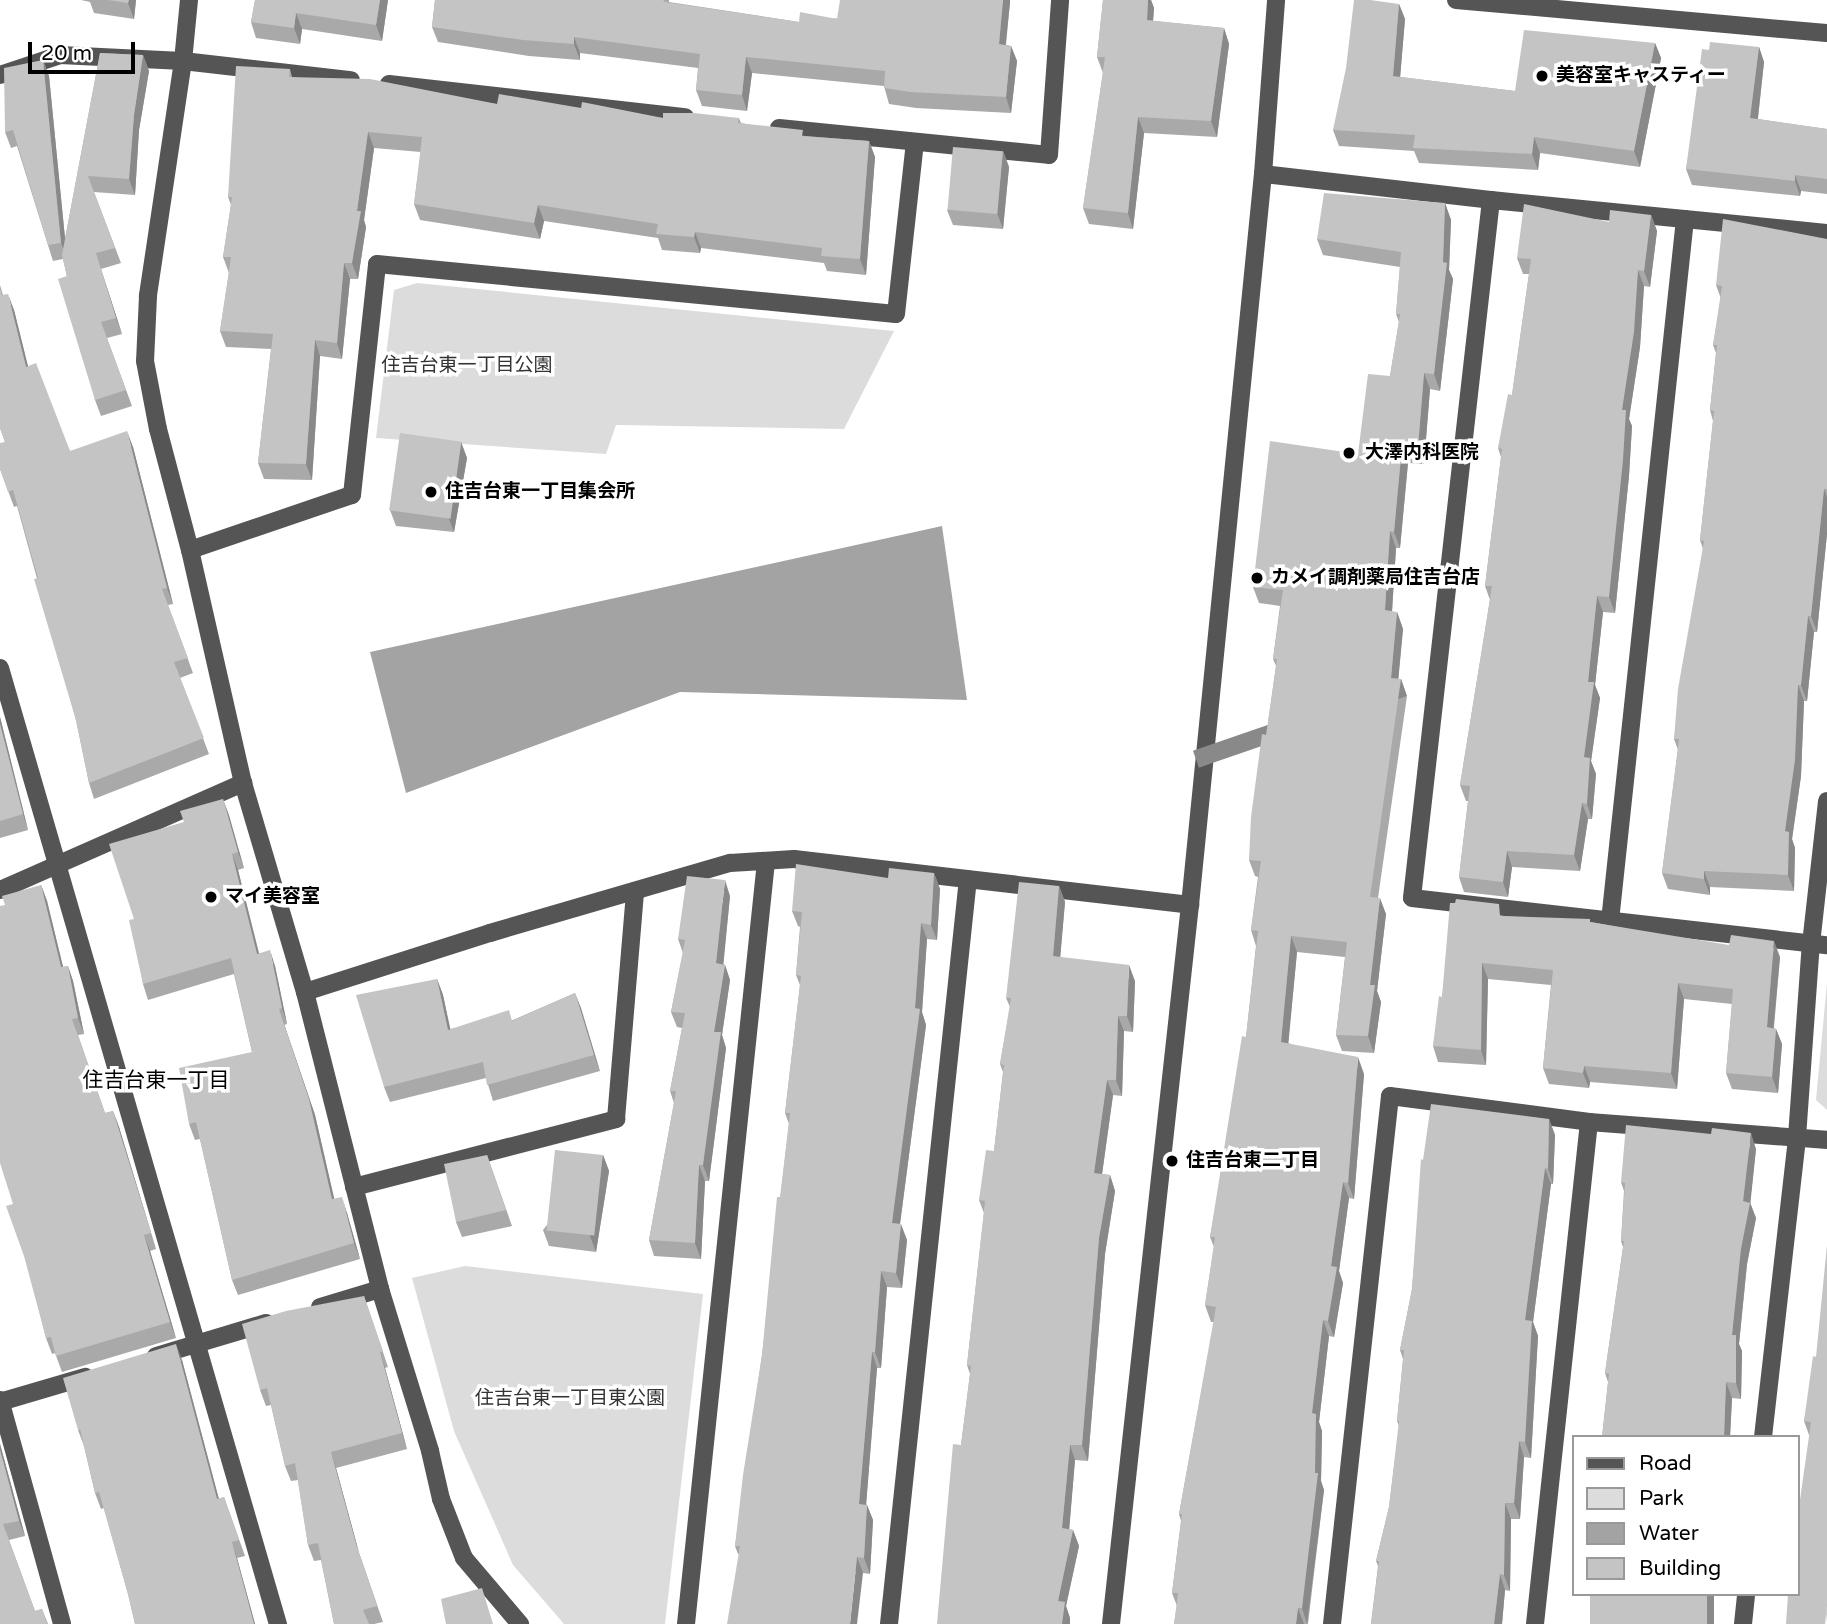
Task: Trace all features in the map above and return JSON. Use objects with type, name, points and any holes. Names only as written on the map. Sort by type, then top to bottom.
[{"type":"street","points":[[188,0],[183,61],[148,296],[145,361],[158,429],[190,550],[243,783],[305,992],[380,1289],[442,1499],[464,1558],[520,1624]]},
{"type":"street","points":[[763,126],[1049,155],[1060,0]]},
{"type":"street","points":[[1111,1624],[1190,905],[1263,174],[1276,0]]},
{"type":"street","points":[[1456,0],[1827,33]]},
{"type":"street","points":[[0,75],[60,55],[183,61],[707,120]]},
{"type":"street","points":[[190,550],[352,495],[377,264],[896,314],[915,143]]},
{"type":"street","points":[[1263,174],[1827,233]]},
{"type":"street","points":[[1492,200],[1412,898],[1819,945]]},
{"type":"street","points":[[1610,921],[1685,219]]},
{"type":"street","points":[[0,668],[278,1624]]},
{"type":"street","points":[[0,890],[56,863],[243,783]]},
{"type":"street","points":[[1763,1435],[1819,945],[1827,801]]},
{"type":"street","points":[[305,992],[490,933],[730,863],[794,859],[1190,905]]},
{"type":"street","points":[[686,1624],[766,861]]},
{"type":"street","points":[[889,1624],[968,879]]},
{"type":"street","points":[[354,1187],[616,1119],[635,891]]},
{"type":"street","points":[[1332,1624],[1390,1096],[1589,1122],[1827,1140]]},
{"type":"street","points":[[1535,1624],[1589,1122]]},
{"type":"street","points":[[144,1360],[380,1289]]},
{"type":"street","points":[[62,1624],[0,1401],[105,1371]]},
{"type":"street","points":[[1742,1624],[1746,1596]]},
{"type":"green space","name":"住吉台東一丁目公園","points":[[417,283],[894,331],[844,429],[616,425],[606,454],[376,438],[394,290]]},
{"type":"green space","points":[[1827,983],[1827,1110],[1816,1100]]},
{"type":"green space","name":"住吉台東一丁目東公園","points":[[465,1266],[703,1294],[665,1624],[564,1624],[513,1565],[454,1431],[412,1278]]},
{"type":"water","points":[[942,526],[967,700],[680,692],[406,793],[370,652]]},
{"type":"building","points":[[108,0],[129,0],[128,3]]},
{"type":"building","points":[[255,0],[380,0],[376,25],[296,13],[294,28],[251,22]]},
{"type":"building","points":[[435,0],[663,0],[799,22],[800,12],[837,19],[840,0],[1003,0],[999,44],[1011,46],[1006,97],[884,88],[885,71],[746,57],[742,95],[696,90],[700,54],[574,37],[574,44],[432,27]]},
{"type":"building","points":[[1103,0],[1148,0],[1147,20],[1224,28],[1211,121],[1138,117],[1128,213],[1083,208],[1105,57],[1097,57]]},
{"type":"building","points":[[1354,0],[1399,4],[1393,76],[1515,91],[1524,30],[1655,43],[1634,151],[1534,137],[1532,154],[1413,148],[1415,135],[1333,130],[1346,68]]},
{"type":"building","points":[[1710,42],[1759,47],[1750,118],[1827,129],[1827,179],[1795,175],[1795,181],[1686,169],[1702,49],[1709,50]]},
{"type":"building","points":[[100,53],[143,55],[134,115],[129,179],[88,176],[115,248],[96,253],[116,318],[101,322],[126,390],[95,400],[58,279],[67,276],[62,255]]},
{"type":"building","points":[[43,60],[61,243],[48,245],[13,130],[5,132],[4,68]]},
{"type":"building","points":[[236,66],[290,69],[289,77],[370,79],[497,104],[499,94],[581,108],[582,102],[663,118],[663,113],[694,113],[739,118],[738,123],[803,130],[802,136],[869,141],[860,259],[821,256],[822,248],[695,232],[694,237],[656,234],[658,224],[538,205],[534,223],[414,204],[422,137],[368,132],[357,211],[361,211],[352,263],[344,263],[337,343],[315,340],[306,464],[258,463],[273,334],[220,331],[231,257],[223,257],[232,197],[228,197]]},
{"type":"building","points":[[953,147],[1003,151],[997,214],[948,210]]},
{"type":"building","points":[[1324,193],[1445,203],[1443,262],[1447,263],[1434,374],[1424,373],[1418,447],[1402,446],[1394,532],[1390,531],[1385,610],[1397,612],[1391,678],[1401,679],[1370,897],[1380,898],[1370,985],[1375,985],[1368,1036],[1336,1035],[1347,942],[1291,936],[1281,1042],[1358,1057],[1348,1183],[1343,1182],[1331,1266],[1337,1267],[1328,1321],[1323,1320],[1312,1413],[1316,1414],[1315,1473],[1318,1473],[1302,1608],[1298,1608],[1296,1624],[1174,1624],[1178,1593],[1172,1593],[1182,1514],[1179,1514],[1216,1307],[1205,1305],[1215,1237],[1210,1237],[1242,1036],[1246,1037],[1258,931],[1251,930],[1261,861],[1249,860],[1251,817],[1262,734],[1266,735],[1277,659],[1273,659],[1283,590],[1253,587],[1270,441],[1358,454],[1368,374],[1390,376],[1400,314],[1396,314],[1401,252],[1317,239]]},
{"type":"building","points":[[1524,204],[1609,222],[1610,210],[1651,215],[1644,271],[1638,270],[1634,332],[1622,410],[1626,410],[1623,460],[1609,597],[1597,596],[1588,682],[1594,682],[1584,757],[1590,758],[1587,804],[1582,803],[1574,855],[1507,851],[1503,882],[1459,877],[1470,786],[1460,785],[1492,586],[1485,586],[1502,449],[1498,448],[1508,394],[1512,395],[1531,259],[1517,258]]},
{"type":"building","points":[[1723,219],[1827,239],[1827,489],[1824,489],[1801,685],[1798,685],[1795,760],[1785,831],[1789,832],[1788,875],[1704,871],[1704,879],[1662,873],[1679,739],[1674,739],[1678,689],[1704,541],[1700,540],[1714,411],[1710,410],[1717,345],[1713,345],[1722,286],[1716,285]]},
{"type":"building","points":[[0,288],[2,295],[8,294],[26,367],[36,363],[70,451],[127,431],[167,588],[162,589],[188,658],[174,662],[204,738],[89,783],[76,720],[34,579],[38,578],[13,490],[8,492],[0,469],[0,443],[5,442],[0,428]]},
{"type":"building","name":"住吉台東一丁目集会所","points":[[400,433],[461,442],[451,519],[389,510]]},
{"type":"building","points":[[0,724],[23,814],[0,821]]},
{"type":"building","points":[[223,799],[238,852],[232,854],[257,954],[270,950],[282,1008],[279,1009],[309,1099],[332,1199],[342,1197],[354,1243],[232,1280],[196,1122],[189,1124],[179,1068],[252,1052],[231,958],[143,984],[129,920],[134,919],[109,844],[184,822],[180,811]]},
{"type":"building","points":[[796,864],[888,878],[889,868],[934,873],[931,925],[921,923],[915,1008],[920,1009],[892,1223],[901,1224],[896,1273],[881,1271],[859,1504],[867,1505],[864,1558],[857,1557],[850,1624],[727,1624],[740,1546],[735,1546],[743,1475],[762,1355],[777,1197],[780,1197],[790,1113],[785,1113],[801,976],[796,975],[802,912],[792,911]]},
{"type":"building","points":[[687,876],[725,880],[716,963],[725,965],[714,1032],[721,1032],[703,1165],[699,1165],[695,1243],[649,1240],[676,1091],[670,1091],[685,1013],[671,1012],[685,940],[678,939]]},
{"type":"building","points":[[1019,882],[1059,886],[1053,956],[1129,965],[1127,1016],[1118,1016],[1116,1080],[1107,1080],[1094,1173],[1110,1175],[1099,1238],[1082,1445],[1070,1445],[1062,1528],[1073,1530],[1058,1601],[1065,1602],[1062,1624],[937,1624],[953,1444],[961,1445],[971,1366],[967,1365],[985,1201],[979,1200],[986,1150],[994,1151],[1004,1065],[1000,1064],[1011,998],[1006,998]]},
{"type":"building","points":[[41,885],[61,967],[68,966],[78,1018],[72,1019],[105,1113],[113,1111],[151,1233],[144,1235],[170,1322],[56,1356],[51,1337],[46,1338],[24,1256],[6,1206],[13,1204],[0,1163],[0,906],[5,905],[2,896]]},
{"type":"building","points":[[1456,899],[1499,904],[1500,916],[1590,919],[1590,922],[1729,945],[1731,935],[1774,941],[1767,1027],[1776,1029],[1772,1077],[1726,1073],[1733,989],[1678,983],[1671,1073],[1584,1066],[1583,1073],[1543,1068],[1553,970],[1482,963],[1481,1050],[1433,1046],[1439,996],[1442,997],[1450,903],[1455,903]]},
{"type":"building","points":[[437,979],[448,1030],[509,1010],[512,1021],[575,993],[594,1055],[487,1085],[483,1062],[384,1087],[356,995]]},
{"type":"building","points":[[1431,1104],[1549,1119],[1548,1169],[1545,1168],[1525,1320],[1532,1321],[1525,1442],[1519,1441],[1514,1503],[1505,1503],[1504,1575],[1500,1574],[1494,1624],[1371,1624],[1379,1561],[1376,1561],[1389,1507],[1399,1421],[1404,1350],[1400,1350],[1412,1289],[1421,1159],[1423,1160]]},
{"type":"building","points":[[1626,1125],[1711,1134],[1712,1128],[1751,1133],[1743,1201],[1750,1203],[1741,1249],[1732,1335],[1736,1335],[1736,1383],[1726,1382],[1724,1435],[1602,1435],[1609,1374],[1605,1373],[1624,1241],[1621,1241],[1625,1183],[1621,1182]]},
{"type":"building","points":[[555,1150],[603,1155],[594,1236],[547,1231]]},
{"type":"building","points":[[487,1155],[506,1210],[456,1222],[444,1164]]},
{"type":"building","points":[[1827,1245],[1827,1606],[1825,1624],[1786,1624],[1788,1596],[1799,1596],[1799,1507],[1811,1422],[1804,1421],[1813,1356],[1816,1357]]},
{"type":"building","points":[[364,1296],[383,1351],[380,1352],[402,1433],[331,1452],[356,1544],[377,1606],[363,1610],[369,1624],[334,1624],[318,1543],[308,1545],[295,1463],[285,1466],[267,1388],[260,1390],[242,1324],[286,1311]]},
{"type":"building","points":[[176,1344],[217,1499],[224,1497],[239,1540],[232,1542],[254,1624],[135,1624],[99,1492],[95,1493],[80,1429],[78,1430],[63,1378]]},
{"type":"building","points":[[0,1450],[19,1521],[3,1524],[35,1611],[42,1609],[47,1624],[0,1624]]},
{"type":"building","points":[[482,1588],[493,1624],[446,1624],[441,1599]]},
{"type":"building","points":[[1590,1596],[1707,1596],[1707,1624],[1590,1624]]},
{"type":"place","name":"美容室キャスティー","points":[[1542,76]]},
{"type":"place","name":"大澤内科医院","points":[[1349,453]]},
{"type":"place","name":"住吉台東一丁目集会所","points":[[431,492]]},
{"type":"place","name":"カメイ調剤薬局住吉台店","points":[[1257,578]]},
{"type":"place","name":"マイ美容室","points":[[211,897]]},
{"type":"place","name":"住吉台東二丁目","points":[[1172,1161]]},
{"type":"district","name":"住吉台東一丁目","points":[[156,1081]]}]
